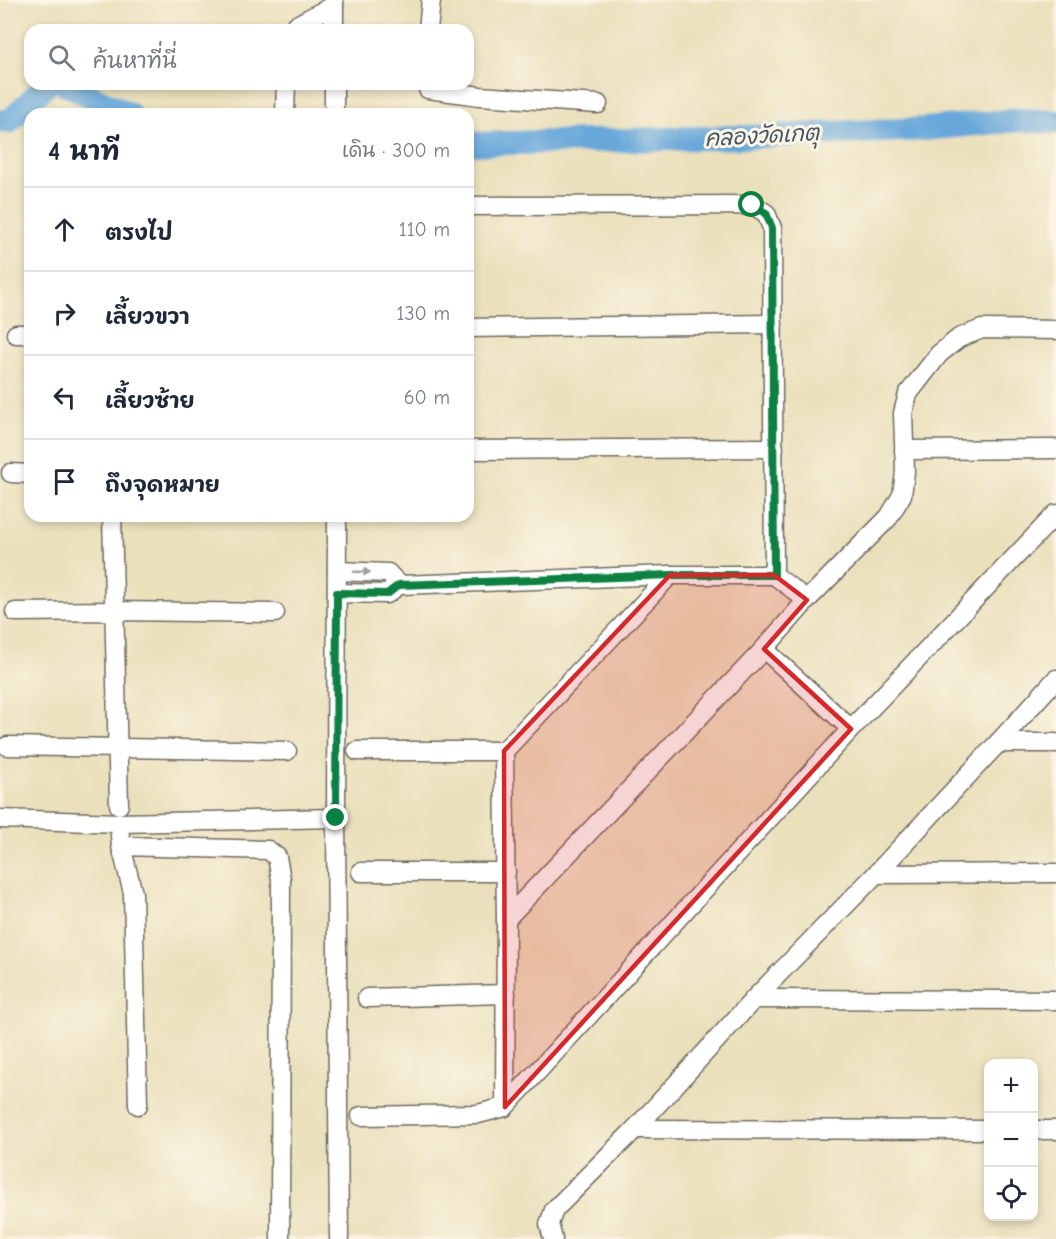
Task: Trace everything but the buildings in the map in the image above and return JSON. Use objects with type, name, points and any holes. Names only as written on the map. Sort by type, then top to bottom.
[{"type":"street","points":[[429,24],[431,0]]},
{"type":"street","points":[[298,24],[334,3]]},
{"type":"street","points":[[334,3],[334,24]]},
{"type":"street","points":[[285,108],[286,90]]},
{"type":"street","points":[[334,90],[334,108]]},
{"type":"street","points":[[438,90],[458,94],[598,104]]},
{"type":"street","points":[[474,206],[752,205],[766,213],[772,228],[774,575]]},
{"type":"street","points":[[474,328],[773,324]]},
{"type":"street","points":[[506,919],[764,649],[807,600],[889,517],[902,495],[905,472],[903,413],[908,394],[939,354],[959,338],[982,329],[1056,330]]},
{"type":"street","points":[[474,450],[774,448]]},
{"type":"street","points":[[904,450],[1056,449]]},
{"type":"street","points":[[11,472],[24,473]]},
{"type":"street","points":[[361,1116],[478,1114],[505,1107],[851,729],[1056,514]]},
{"type":"street","points":[[112,522],[119,814],[121,846],[133,893],[138,1105]]},
{"type":"street","points":[[337,522],[336,818],[339,1239]]},
{"type":"street","points":[[337,571],[387,573],[399,585]]},
{"type":"street","points":[[337,593],[387,594],[399,585],[670,575],[774,575],[807,600]]},
{"type":"street","points":[[505,1107],[504,751],[670,575]]},
{"type":"street","points":[[15,612],[275,613]]},
{"type":"street","points":[[764,649],[851,729]]},
{"type":"street","points":[[553,1239],[549,1224],[554,1210],[635,1129],[754,999],[876,874],[1056,679]]},
{"type":"street","points":[[998,743],[1056,743]]},
{"type":"street","points":[[8,746],[287,752]]},
{"type":"street","points":[[357,751],[504,751]]},
{"type":"street","points":[[0,819],[119,814],[336,818]]},
{"type":"street","points":[[121,846],[268,850],[278,856],[281,879],[280,1239]]},
{"type":"street","points":[[361,872],[506,872]]},
{"type":"street","points":[[876,874],[1056,873]]},
{"type":"street","points":[[367,998],[506,994]]},
{"type":"street","points":[[754,999],[1056,1000]]},
{"type":"street","points":[[635,1129],[984,1130]]},
{"type":"street","points":[[1038,1130],[1056,1130]]},
{"type":"highlighted area","points":[[670,575],[774,575],[807,600],[764,649],[851,729],[505,1107],[504,751]]},
{"type":"waterway","name":"คลองวัดเกตุ","points":[[0,121],[9,122],[41,90]]},
{"type":"waterway","name":"คลองวัดเกตุ","points":[[78,90],[116,108]]},
{"type":"waterway","name":"คลองวัดเกตุ","points":[[474,144],[744,137],[923,129],[1019,120],[1056,122]]},
{"type":"route","points":[[336,818],[337,593],[387,594],[399,585],[670,575],[774,575],[772,228],[766,213],[752,205]]}]
